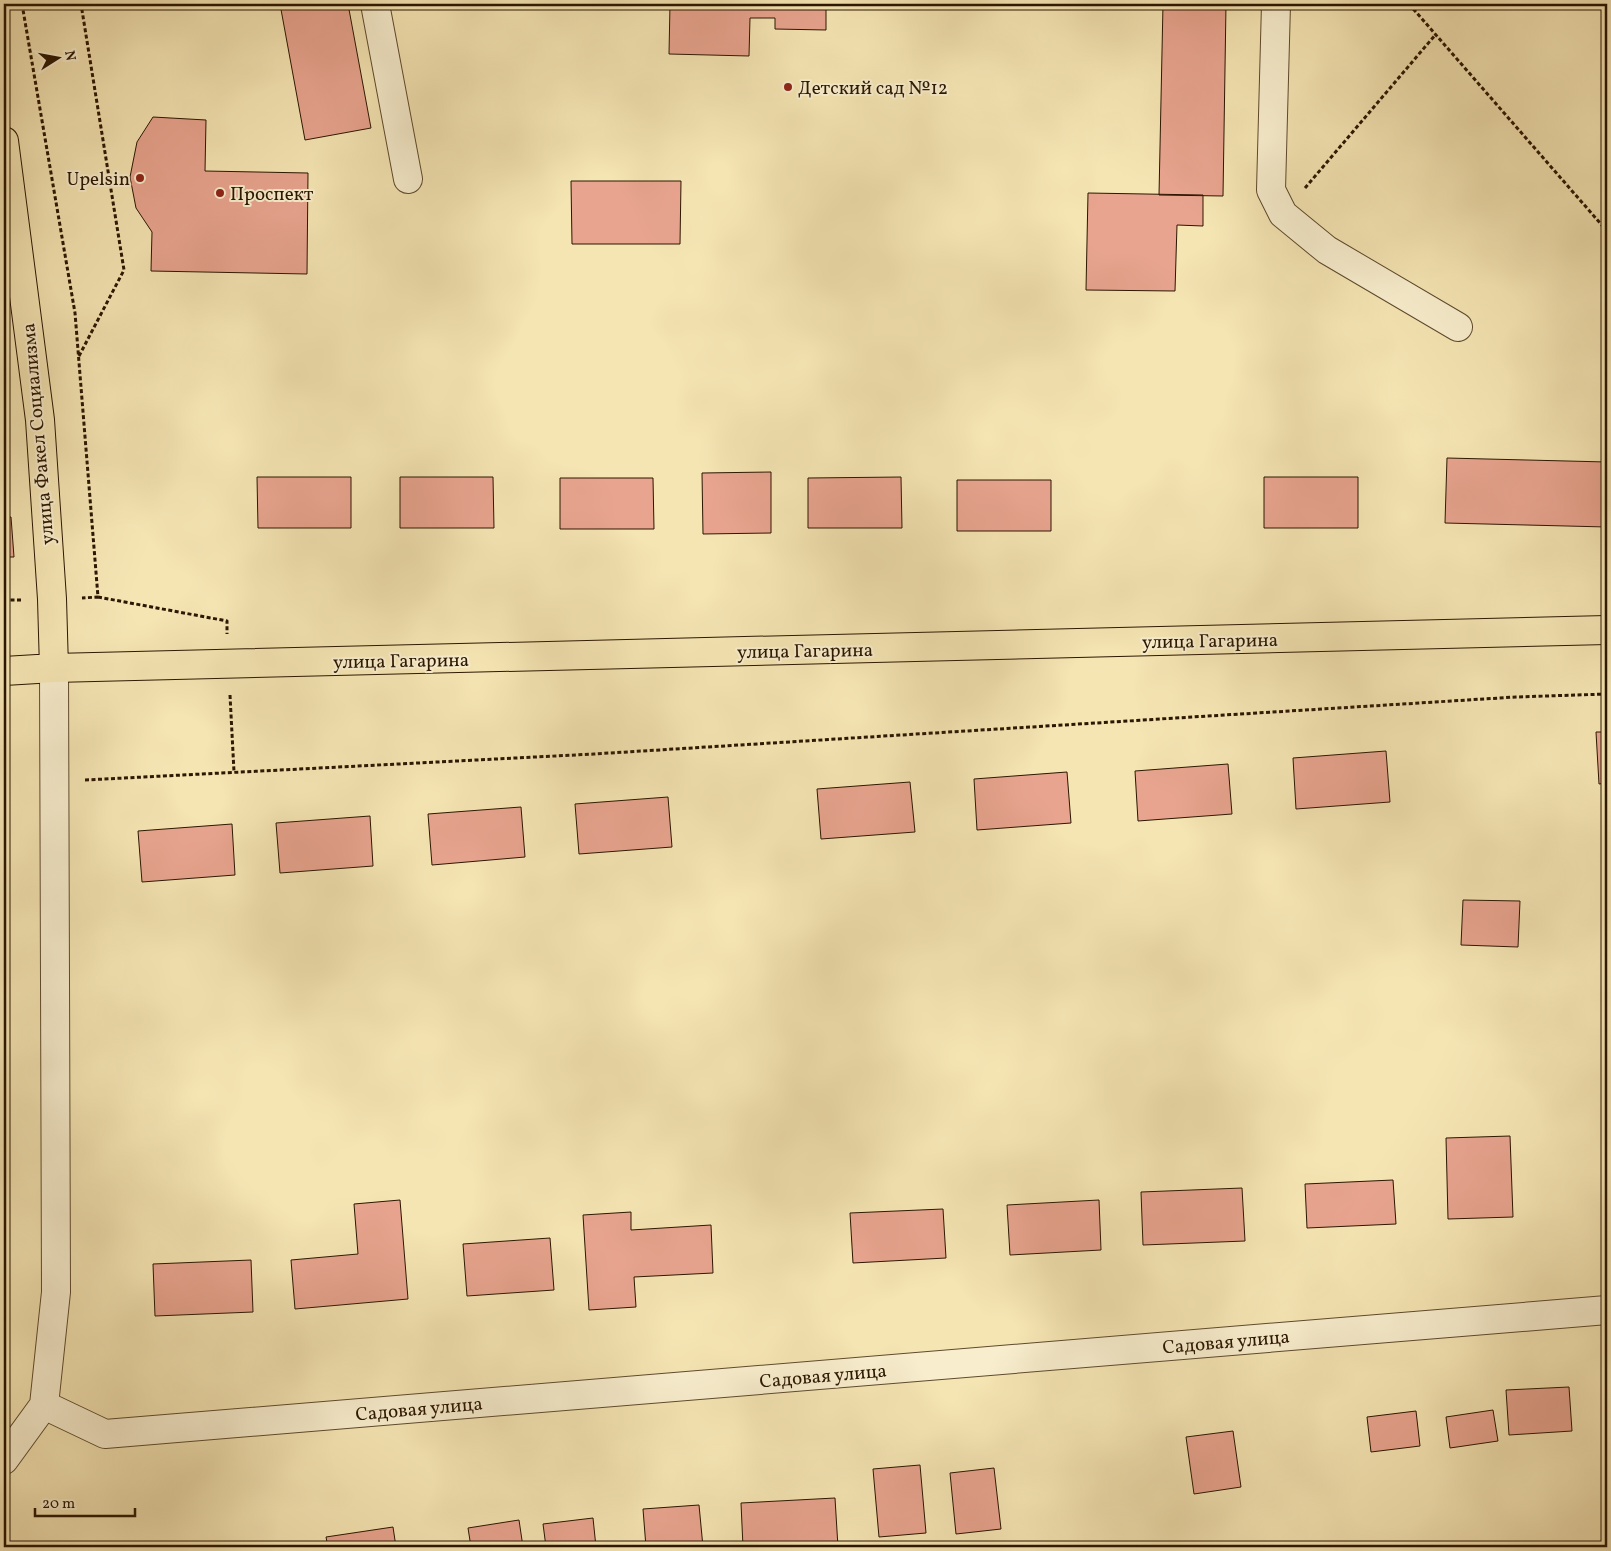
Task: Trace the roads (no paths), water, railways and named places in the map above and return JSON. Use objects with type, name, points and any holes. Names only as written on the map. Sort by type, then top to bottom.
[{"type":"main road","name":"улица Факел Социализма","points":[[4,141],[40,420],[52,599],[54,668]]},
{"type":"main road","name":"улица Гагарина","points":[[4,671],[54,668],[1607,630]]},
{"type":"lane","points":[[375,4],[408,179]]},
{"type":"lane","points":[[1276,4],[1271,190],[1283,214],[1328,250],[1458,327]]},
{"type":"lane","points":[[4,1460],[44,1405],[56,1292],[54,668]]},
{"type":"lane","name":"Садовая улица","points":[[44,1405],[105,1434],[1607,1310]]},
{"type":"place","name":"Детский сад №12","points":[[788,87]]},
{"type":"place","name":"Upelsin","points":[[140,178]]},
{"type":"place","name":"Проспект","points":[[220,193]]}]
